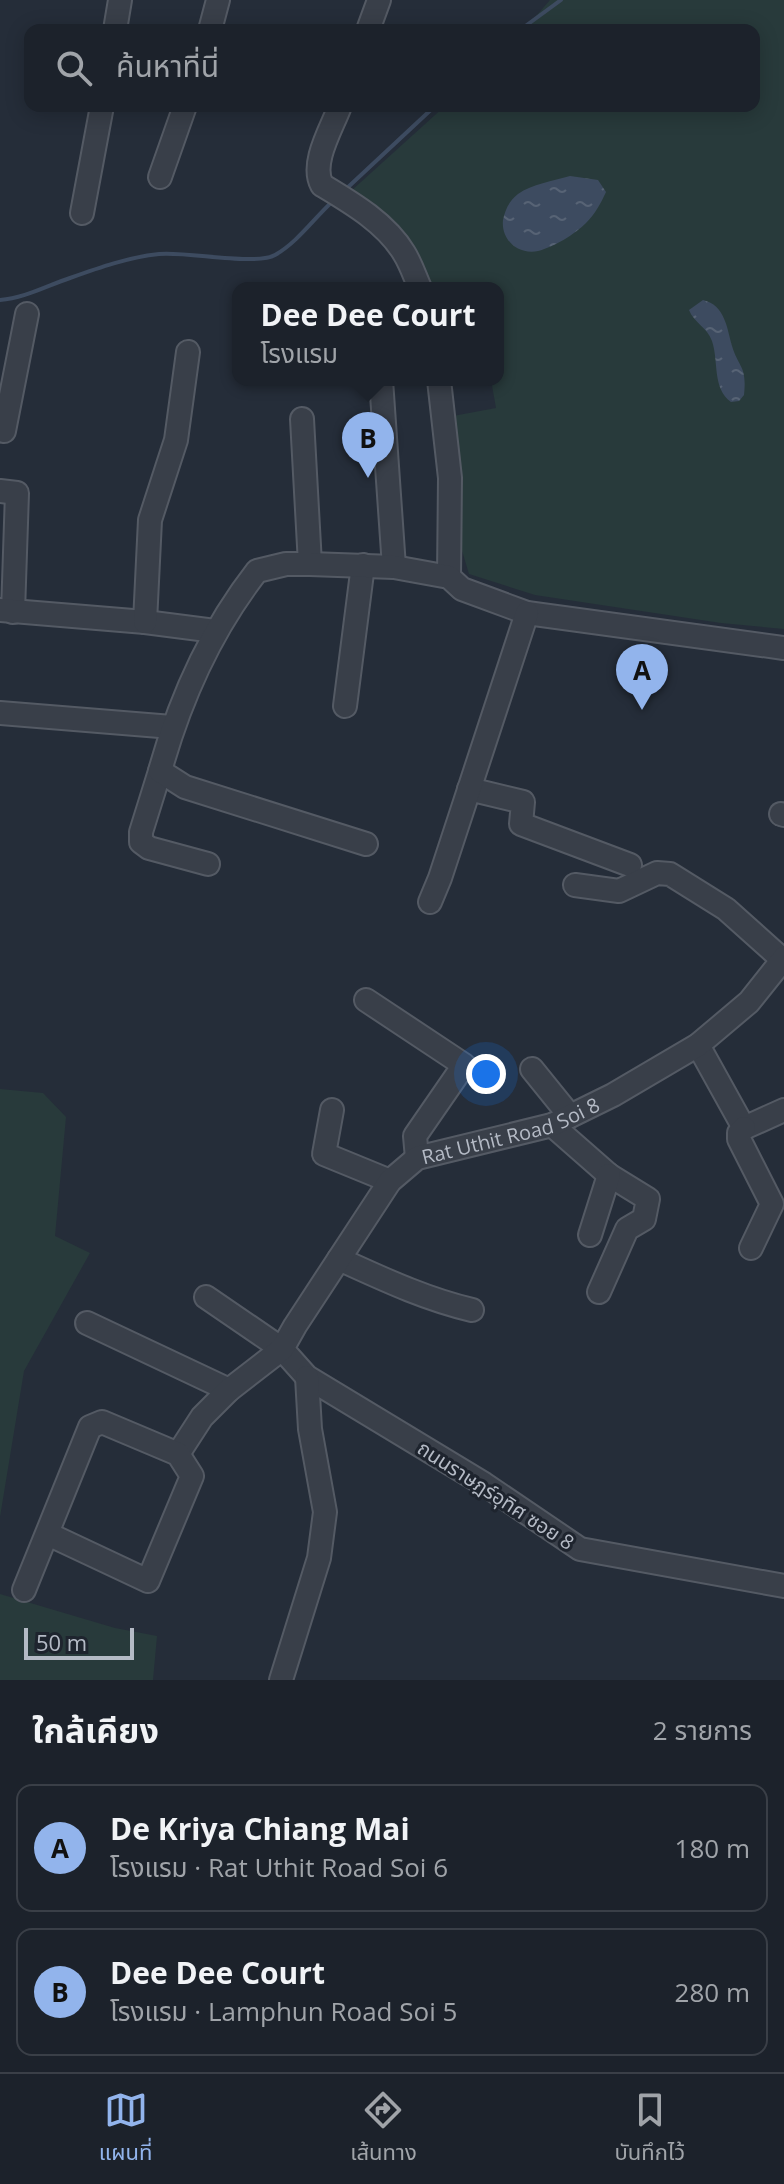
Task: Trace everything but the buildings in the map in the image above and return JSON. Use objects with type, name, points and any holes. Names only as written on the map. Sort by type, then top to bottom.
[{"type":"street","points":[[116,24],[120,0]]},
{"type":"street","points":[[212,24],[218,0]]},
{"type":"street","points":[[370,24],[379,0]]},
{"type":"street","points":[[82,213],[101,112]]},
{"type":"street","points":[[160,177],[183,112]]},
{"type":"street","points":[[338,112],[318,166],[322,185],[387,232],[405,254],[417,282]]},
{"type":"street","points":[[4,431],[7,376],[27,314]]},
{"type":"street","points":[[145,622],[150,520],[176,440],[188,352]]},
{"type":"street","points":[[381,386],[394,567]]},
{"type":"street","points":[[440,386],[450,478],[449,577]]},
{"type":"street","points":[[302,419],[310,564]]},
{"type":"street","points":[[0,491],[17,493],[7,611],[215,631]]},
{"type":"street","points":[[208,864],[149,848],[141,842],[141,832],[172,727],[215,631],[257,571],[271,566],[310,564],[394,567],[449,577],[462,589],[527,613],[784,648]]},
{"type":"street","points":[[345,706],[363,565]]},
{"type":"street","points":[[430,902],[527,613]]},
{"type":"street","points":[[0,713],[172,727]]},
{"type":"street","points":[[160,771],[185,787],[366,844]]},
{"type":"street","points":[[469,789],[523,802],[521,824],[630,865]]},
{"type":"street","points":[[575,885],[619,891],[657,873],[670,874],[726,909],[783,959]]},
{"type":"street","name":"Rat Uthit Road Soi 8","points":[[178,1454],[202,1417],[229,1390],[282,1349],[390,1181],[417,1158],[561,1121],[613,1095],[698,1045],[749,1002],[783,959]]},
{"type":"street","points":[[366,1000],[464,1065],[415,1136],[417,1158]]},
{"type":"street","points":[[698,1045],[744,1128]]},
{"type":"street","points":[[532,1069],[561,1121],[609,1175],[646,1197],[649,1204],[642,1222],[627,1229],[599,1292]]},
{"type":"street","points":[[332,1110],[324,1154],[390,1181]]},
{"type":"street","points":[[751,1248],[772,1204],[739,1139],[739,1133],[784,1110]]},
{"type":"street","points":[[590,1235],[609,1175]]},
{"type":"street","points":[[339,1259],[435,1302],[472,1310]]},
{"type":"street","name":"ถนนราษฎร์อุทิศ ซอย 8","points":[[206,1297],[282,1349],[307,1377],[484,1484],[580,1549],[784,1586]]},
{"type":"street","points":[[87,1323],[229,1390]]},
{"type":"street","points":[[281,1680],[319,1558],[325,1512],[310,1429],[307,1377]]},
{"type":"street","points":[[24,1590],[90,1427],[102,1422],[178,1454],[192,1476],[148,1581],[48,1534]]},
{"type":"shaded area","points":[[550,0],[784,0],[784,629],[721,623],[535,595],[469,574],[460,544],[453,416],[496,408],[492,386],[504,386],[504,282],[425,282],[416,249],[375,204],[351,191],[438,112],[760,112],[760,24],[529,24]]},
{"type":"shaded area","points":[[0,1089],[43,1093],[66,1117],[55,1236],[90,1253],[24,1371],[0,1517]]},
{"type":"shaded area","points":[[0,1594],[115,1628],[157,1636],[153,1680],[0,1680]]},
{"type":"water","points":[[570,176],[598,180],[606,192],[589,220],[570,236],[538,251],[524,251],[512,244],[505,234],[503,220],[512,200],[530,188]]},
{"type":"water","points":[[703,300],[721,312],[743,372],[744,395],[739,401],[731,402],[721,390],[712,341],[689,310]]},
{"type":"waterway","points":[[528,24],[561,0]]},
{"type":"waterway","points":[[346,189],[429,112]]},
{"type":"waterway","points":[[0,300],[148,255],[266,258],[291,243],[334,200]]},
{"type":"place","name":"Dee Dee Court","points":[[368,478]]},
{"type":"place","name":"De Kriya Chiang Mai","points":[[642,710]]}]
